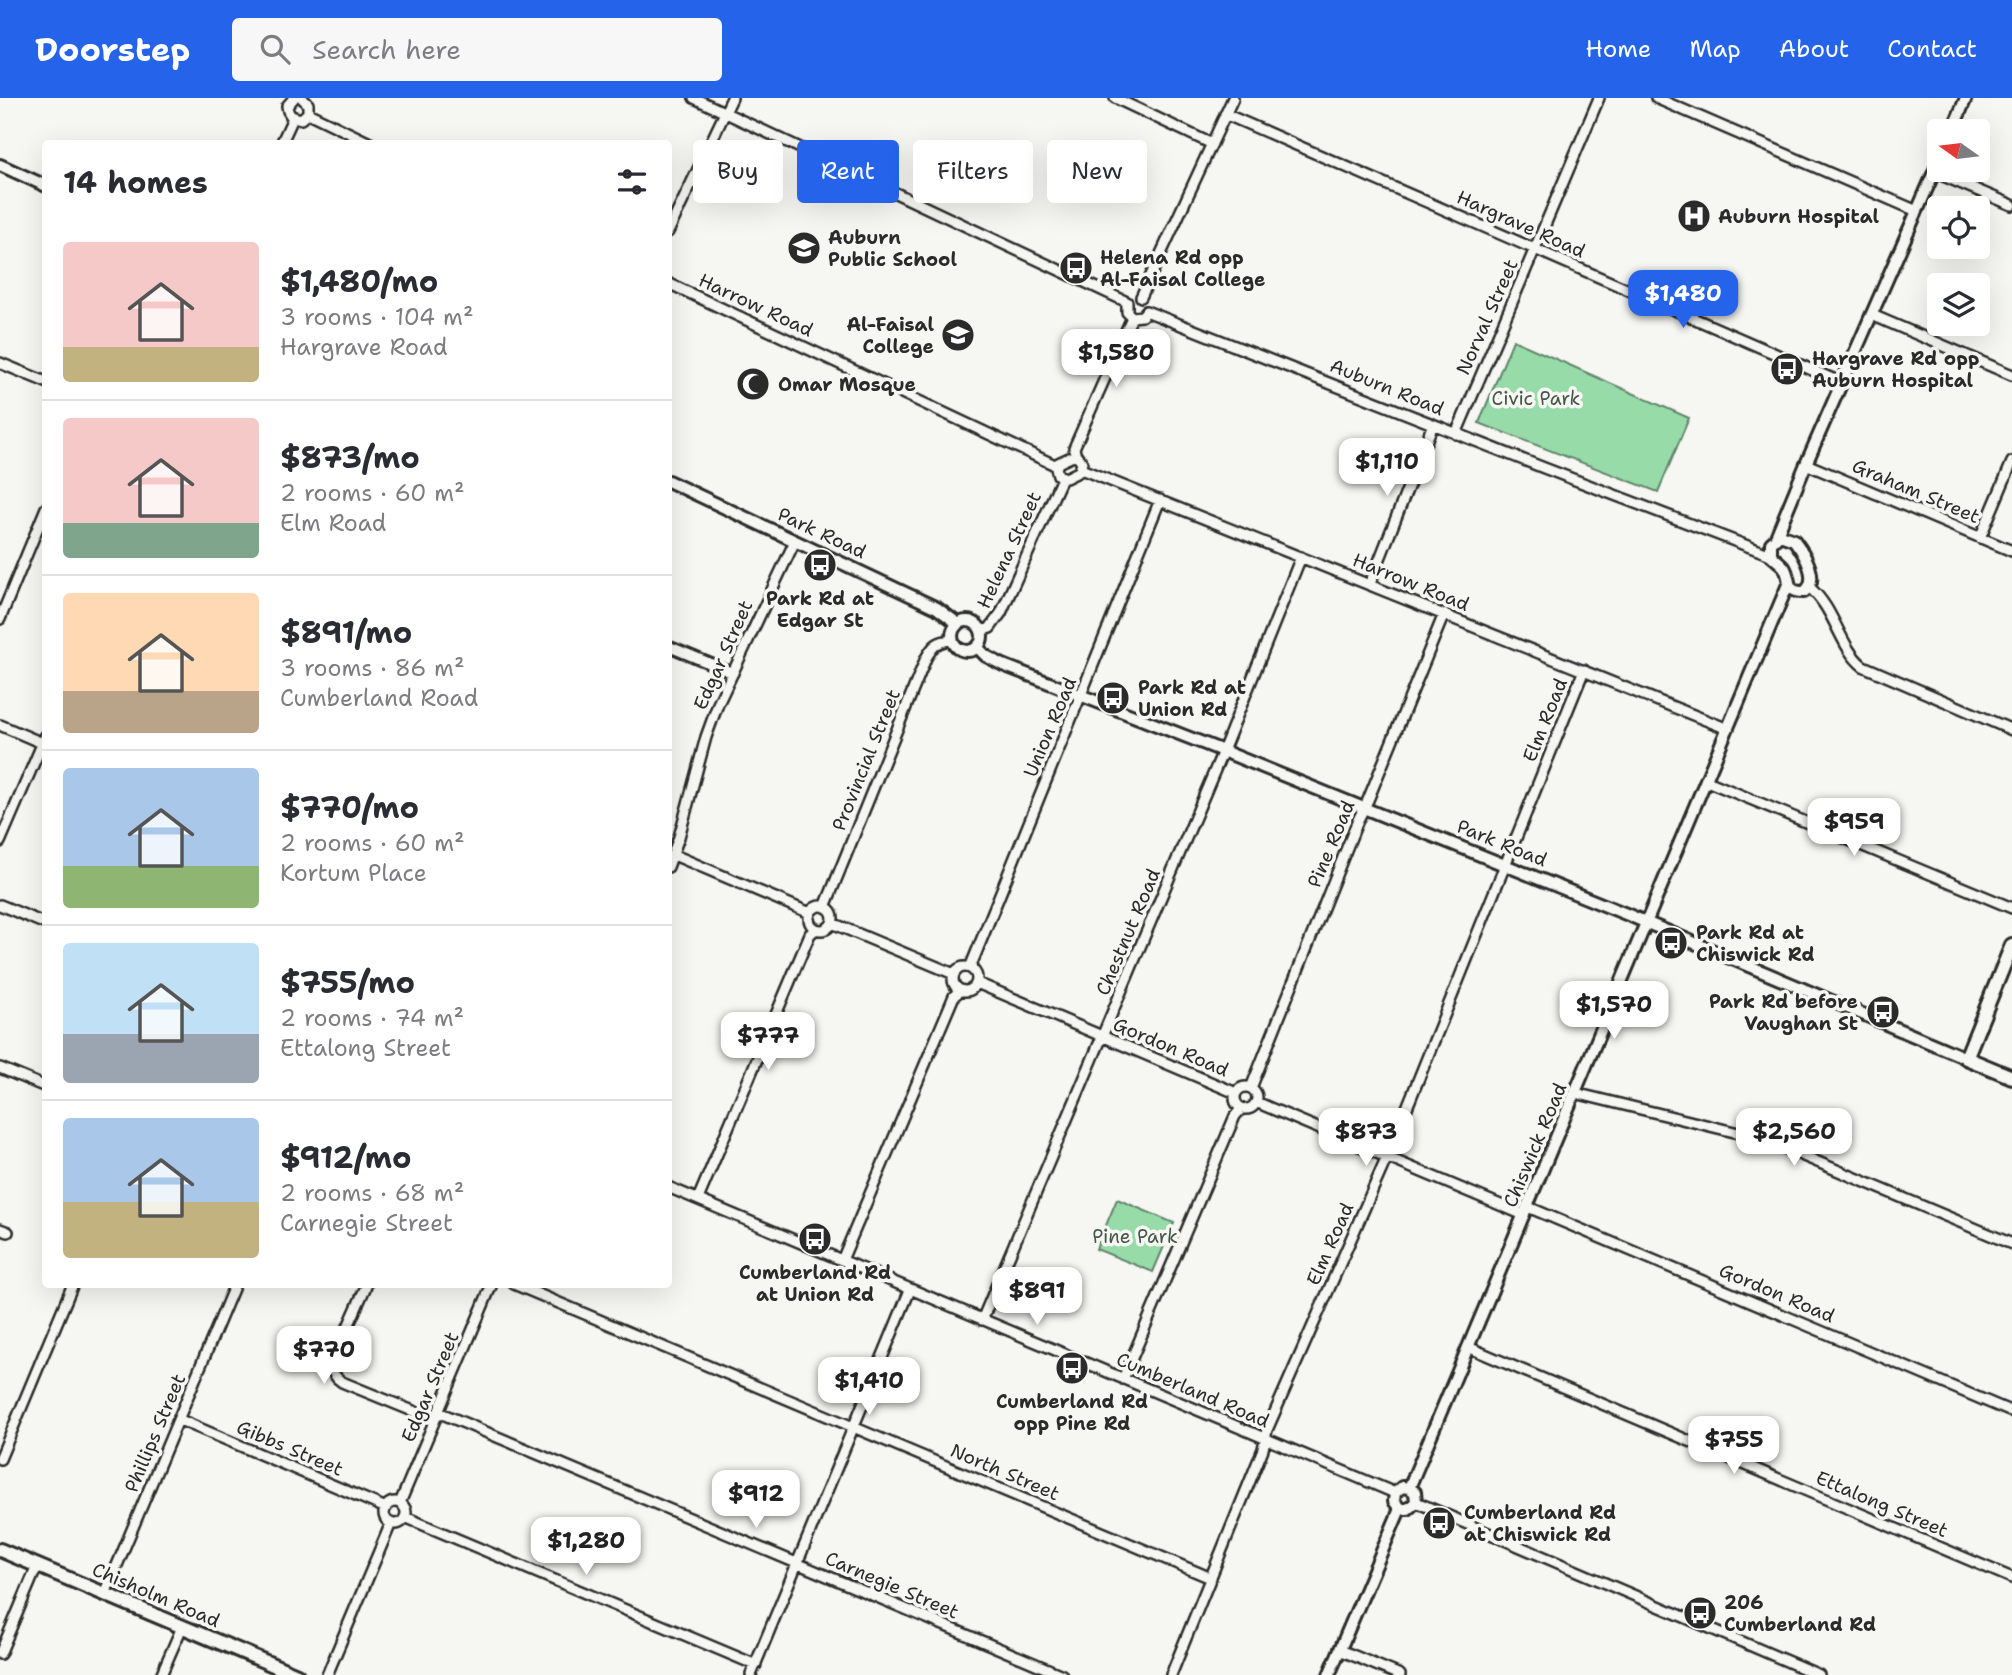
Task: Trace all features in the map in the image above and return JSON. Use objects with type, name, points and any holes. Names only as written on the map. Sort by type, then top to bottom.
[{"type":"main road","points":[[1966,1058],[2012,945]]},
{"type":"main road","name":"Park Road","points":[[1966,1058],[2012,1077]]},
{"type":"main road","name":"Chisholm Road","points":[[0,1550],[297,1675]]},
{"type":"street","points":[[278,98],[291,101],[288,111],[293,118],[302,119],[308,113],[309,104],[302,98]]},
{"type":"street","points":[[694,98],[1127,302]]},
{"type":"street","points":[[672,224],[732,98]]},
{"type":"street","points":[[1115,98],[1212,144]]},
{"type":"street","points":[[1141,297],[1233,98]]},
{"type":"street","name":"Norval Street","points":[[1456,434],[1599,98]]},
{"type":"street","points":[[1656,98],[1917,212]]},
{"type":"street","points":[[1957,119],[1966,98]]},
{"type":"street","points":[[308,113],[364,140]]},
{"type":"street","name":"Hargrave Road","points":[[1225,114],[1842,383]]},
{"type":"street","points":[[283,140],[293,118]]},
{"type":"street","points":[[0,165],[42,184]]},
{"type":"street","points":[[1776,537],[1790,538],[1797,545],[1811,571],[1810,588],[1804,592],[1796,592],[1790,587],[1784,567],[1771,555],[1770,547],[1930,182]]},
{"type":"street","points":[[1968,182],[2012,205]]},
{"type":"street","name":"Harrow Road","points":[[672,285],[1057,466]]},
{"type":"street","points":[[1127,302],[1135,296],[1146,301],[1146,311],[1142,316],[1132,317]]},
{"type":"street","points":[[1127,302],[1127,312],[1132,317]]},
{"type":"street","name":"Auburn Road","points":[[1146,311],[1771,555]]},
{"type":"street","points":[[1872,315],[2012,375]]},
{"type":"street","points":[[1076,457],[1070,457],[1057,466],[1057,474],[1062,478],[1081,469],[1082,462],[1076,457],[1074,448],[1132,317]]},
{"type":"street","points":[[0,363],[42,380]]},
{"type":"street","points":[[1370,584],[1433,424]]},
{"type":"street","points":[[1980,538],[2012,462]]},
{"type":"street","name":"Graham Street","points":[[1806,464],[2012,551]]},
{"type":"street","name":"Harrow Road","points":[[1081,469],[1728,729]]},
{"type":"street","name":"Helena Street","points":[[981,631],[990,628],[1001,613],[1062,478]]},
{"type":"street","name":"Park Road","points":[[672,483],[937,608],[957,624]]},
{"type":"street","name":"Union Road","points":[[970,968],[1160,500]]},
{"type":"street","points":[[0,619],[42,518]]},
{"type":"street","name":"Edgar Street","points":[[672,859],[706,737],[718,704],[794,541]]},
{"type":"street","name":"Chestnut Road","points":[[982,1320],[1223,751],[1301,557]]},
{"type":"street","name":"Chiswick Road","points":[[1409,1488],[1789,582]]},
{"type":"street","points":[[1810,588],[1823,601],[1850,651],[1863,666],[2012,730]]},
{"type":"street","name":"Pine Road","points":[[1251,1088],[1444,614]]},
{"type":"street","points":[[970,621],[978,625],[982,639],[977,647],[968,652],[954,645],[952,631],[957,624],[970,621]]},
{"type":"street","name":"Provincial Street","points":[[825,907],[926,658],[936,643],[952,640]]},
{"type":"street","name":"Park Road","points":[[977,647],[986,656],[1003,665],[1506,865],[1966,1058]]},
{"type":"street","points":[[672,648],[733,673]]},
{"type":"street","name":"Elm Road","points":[[1171,1675],[1264,1449],[1267,1430],[1387,1157],[1584,670]]},
{"type":"street","points":[[0,725],[42,738]]},
{"type":"street","points":[[0,842],[42,744]]},
{"type":"street","points":[[1707,780],[2012,908]]},
{"type":"street","points":[[674,855],[810,912]]},
{"type":"street","points":[[0,905],[42,922]]},
{"type":"street","points":[[816,929],[809,920],[810,912],[818,906],[831,912],[832,923]]},
{"type":"street","points":[[698,1199],[810,934],[816,929],[827,928],[832,923]]},
{"type":"street","points":[[832,923],[954,974]]},
{"type":"street","points":[[842,1260],[954,996],[961,990],[972,989],[977,983],[977,976],[970,968],[962,967],[954,974]]},
{"type":"street","points":[[954,974],[955,985],[961,990]]},
{"type":"street","name":"Gordon Road","points":[[977,983],[1236,1093]]},
{"type":"street","points":[[0,1068],[42,1085]]},
{"type":"street","points":[[1243,1087],[1251,1088],[1255,1092],[1256,1102],[1250,1108],[1242,1108],[1236,1102],[1236,1093],[1243,1087]]},
{"type":"street","points":[[1575,1093],[1763,1139],[2012,1244]]},
{"type":"street","name":"Gordon Road","points":[[1256,1102],[2012,1412]]},
{"type":"street","points":[[1123,1379],[1235,1116],[1242,1108]]},
{"type":"street","name":"Cumberland Road","points":[[672,1189],[1395,1493]]},
{"type":"street","points":[[0,1459],[71,1288]]},
{"type":"street","name":"Phillips Street","points":[[105,1594],[233,1288]]},
{"type":"street","name":"Carnegie Street","points":[[365,1288],[334,1357],[332,1371],[342,1382],[436,1416],[1062,1675]]},
{"type":"street","name":"Edgar Street","points":[[400,1503],[490,1288]]},
{"type":"street","name":"North Street","points":[[523,1288],[1210,1578]]},
{"type":"street","points":[[751,1675],[910,1290]]},
{"type":"street","name":"Ettalong Street","points":[[1468,1347],[2012,1578]]},
{"type":"street","name":"Gibbs Street","points":[[180,1420],[386,1508]]},
{"type":"street","points":[[1402,1487],[1409,1488],[1415,1492],[1416,1502],[1408,1510],[1400,1509],[1394,1500],[1395,1493],[1402,1487]]},
{"type":"street","points":[[1416,1502],[1819,1675]]},
{"type":"street","points":[[392,1503],[400,1503],[405,1509],[405,1517],[400,1523],[391,1523],[386,1517],[386,1508],[392,1503]]},
{"type":"street","points":[[1329,1675],[1400,1509]]},
{"type":"street","points":[[405,1517],[756,1665]]},
{"type":"street","points":[[327,1675],[391,1523]]},
{"type":"street","points":[[0,1654],[37,1566]]},
{"type":"street","points":[[161,1675],[182,1627]]},
{"type":"street","points":[[1340,1650],[1400,1675]]},
{"type":"green space","name":"Civic Park","points":[[1513,340],[1689,418],[1658,492],[1479,423]]},
{"type":"green space","name":"Pine Park","points":[[1117,1199],[1174,1223],[1153,1272],[1096,1249]]},
{"type":"place","name":"Auburn Hospital","points":[[1694,216]]},
{"type":"place","name":"Auburn Public School","points":[[804,248]]},
{"type":"place","name":"Helena Rd opp Al-Faisal College","points":[[1076,268]]},
{"type":"place","name":"Al-Faisal College","points":[[958,335]]},
{"type":"place","name":"Hargrave Rd opp Auburn Hospital","points":[[1787,369]]},
{"type":"place","name":"Omar Mosque","points":[[753,384]]},
{"type":"place","name":"Park Rd at Edgar St","points":[[820,565]]},
{"type":"place","name":"Park Rd at Union Rd","points":[[1113,698]]},
{"type":"place","name":"Park Rd at Chiswick Rd","points":[[1671,943]]},
{"type":"place","name":"Park Rd before Vaughan St","points":[[1883,1012]]},
{"type":"place","name":"Cumberland Rd at Union Rd","points":[[815,1239]]},
{"type":"place","name":"Cumberland Rd opp Pine Rd","points":[[1072,1368]]},
{"type":"place","name":"Cumberland Rd at Chiswick Rd","points":[[1439,1523]]},
{"type":"place","name":"206 Cumberland Rd","points":[[1700,1613]]}]
